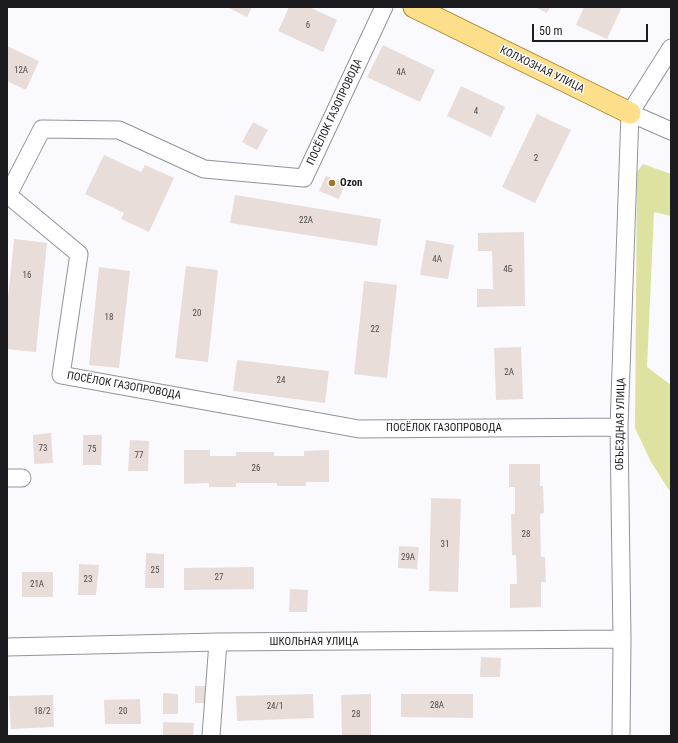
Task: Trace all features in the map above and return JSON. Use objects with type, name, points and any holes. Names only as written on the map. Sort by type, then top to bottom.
[{"type":"main road","name":"КОЛХОЗНАЯ УЛИЦА","points":[[423,9],[630,112]]},
{"type":"street","name":"ПОСЁЛОК ГАЗОПРОВОДА","points":[[384,7],[304,178],[204,169],[118,130],[42,129],[8,195],[79,254],[61,375],[359,429],[620,427]]},
{"type":"street","points":[[630,112],[671,48]]},
{"type":"street","name":"КОЛХОЗНАЯ УЛИЦА","points":[[630,112],[671,131]]},
{"type":"street","name":"ОБЪЕЗДНАЯ УЛИЦА","points":[[621,736],[622,639],[620,427],[630,112]]},
{"type":"street","name":"ШКОЛЬНАЯ УЛИЦА","points":[[7,647],[218,642],[622,639]]},
{"type":"street","points":[[211,736],[218,642]]},
{"type":"green space","points":[[643,164],[671,174],[671,216],[654,212],[647,367],[671,385],[671,493],[651,462],[635,428],[637,172]]},
{"type":"building","points":[[227,7],[252,7],[247,17]]},
{"type":"building","points":[[289,7],[309,7],[337,20],[323,52],[278,31]]},
{"type":"building","points":[[535,7],[550,7],[547,13]]},
{"type":"building","points":[[584,7],[622,7],[607,39],[576,25]]},
{"type":"building","points":[[383,45],[435,70],[420,102],[367,77]]},
{"type":"building","points":[[7,46],[39,61],[26,90],[7,81]]},
{"type":"building","points":[[461,86],[505,107],[491,137],[447,116]]},
{"type":"building","points":[[537,114],[571,130],[535,203],[502,187]]},
{"type":"building","points":[[253,122],[268,130],[257,150],[242,142]]},
{"type":"building","points":[[104,155],[141,172],[145,165],[174,178],[149,232],[121,219],[124,213],[85,194]]},
{"type":"building","points":[[326,176],[345,184],[339,199],[319,191]]},
{"type":"building","points":[[235,195],[381,219],[377,246],[230,223]]},
{"type":"building","points":[[524,232],[525,306],[477,307],[477,289],[493,289],[492,251],[478,251],[478,233]]},
{"type":"building","points":[[14,239],[47,243],[36,352],[7,349],[7,308]]},
{"type":"building","points":[[426,240],[454,245],[448,279],[420,275]]},
{"type":"building","points":[[186,266],[218,270],[208,362],[175,358]]},
{"type":"building","points":[[99,267],[130,271],[119,368],[89,365]]},
{"type":"building","points":[[364,281],[397,285],[387,378],[354,374]]},
{"type":"building","points":[[521,347],[523,399],[496,400],[494,348]]},
{"type":"building","points":[[237,360],[329,371],[325,403],[233,391]]},
{"type":"building","points":[[51,433],[53,463],[34,464],[33,435]]},
{"type":"building","points":[[83,435],[102,435],[101,465],[83,465]]},
{"type":"building","points":[[130,440],[149,441],[148,471],[128,471]]},
{"type":"building","points":[[184,450],[210,450],[210,456],[236,456],[236,452],[274,452],[274,456],[304,456],[304,451],[329,450],[329,482],[306,482],[306,486],[277,486],[277,483],[236,483],[236,487],[209,487],[209,483],[184,484]]},
{"type":"building","points":[[509,464],[540,464],[540,486],[543,486],[544,513],[540,514],[541,557],[545,557],[546,582],[541,582],[541,607],[510,608],[510,584],[517,584],[516,555],[512,555],[511,514],[515,514],[515,487],[509,487]]},
{"type":"building","points":[[431,498],[461,499],[458,592],[429,591]]},
{"type":"building","points":[[399,546],[419,547],[417,569],[398,568]]},
{"type":"building","points":[[146,553],[164,554],[164,588],[145,588]]},
{"type":"building","points":[[79,564],[99,565],[96,595],[78,595]]},
{"type":"building","points":[[254,567],[254,589],[184,590],[184,568]]},
{"type":"building","points":[[22,572],[53,572],[53,597],[22,597]]},
{"type":"building","points":[[290,589],[308,590],[307,612],[289,612]]},
{"type":"building","points":[[481,657],[501,658],[500,677],[480,677]]},
{"type":"building","points":[[195,686],[207,686],[206,703],[195,703]]},
{"type":"building","points":[[163,693],[178,694],[178,714],[163,714]]},
{"type":"building","points":[[313,694],[314,718],[237,721],[236,696]]},
{"type":"building","points":[[371,694],[371,736],[342,736],[341,695]]},
{"type":"building","points":[[401,694],[473,694],[473,718],[401,717]]},
{"type":"building","points":[[53,695],[54,727],[11,729],[9,696]]},
{"type":"building","points":[[140,699],[141,724],[105,724],[104,700]]},
{"type":"building","points":[[163,722],[194,723],[193,736],[163,736]]},
{"type":"place","name":"Ozon","points":[[332,183]]}]
